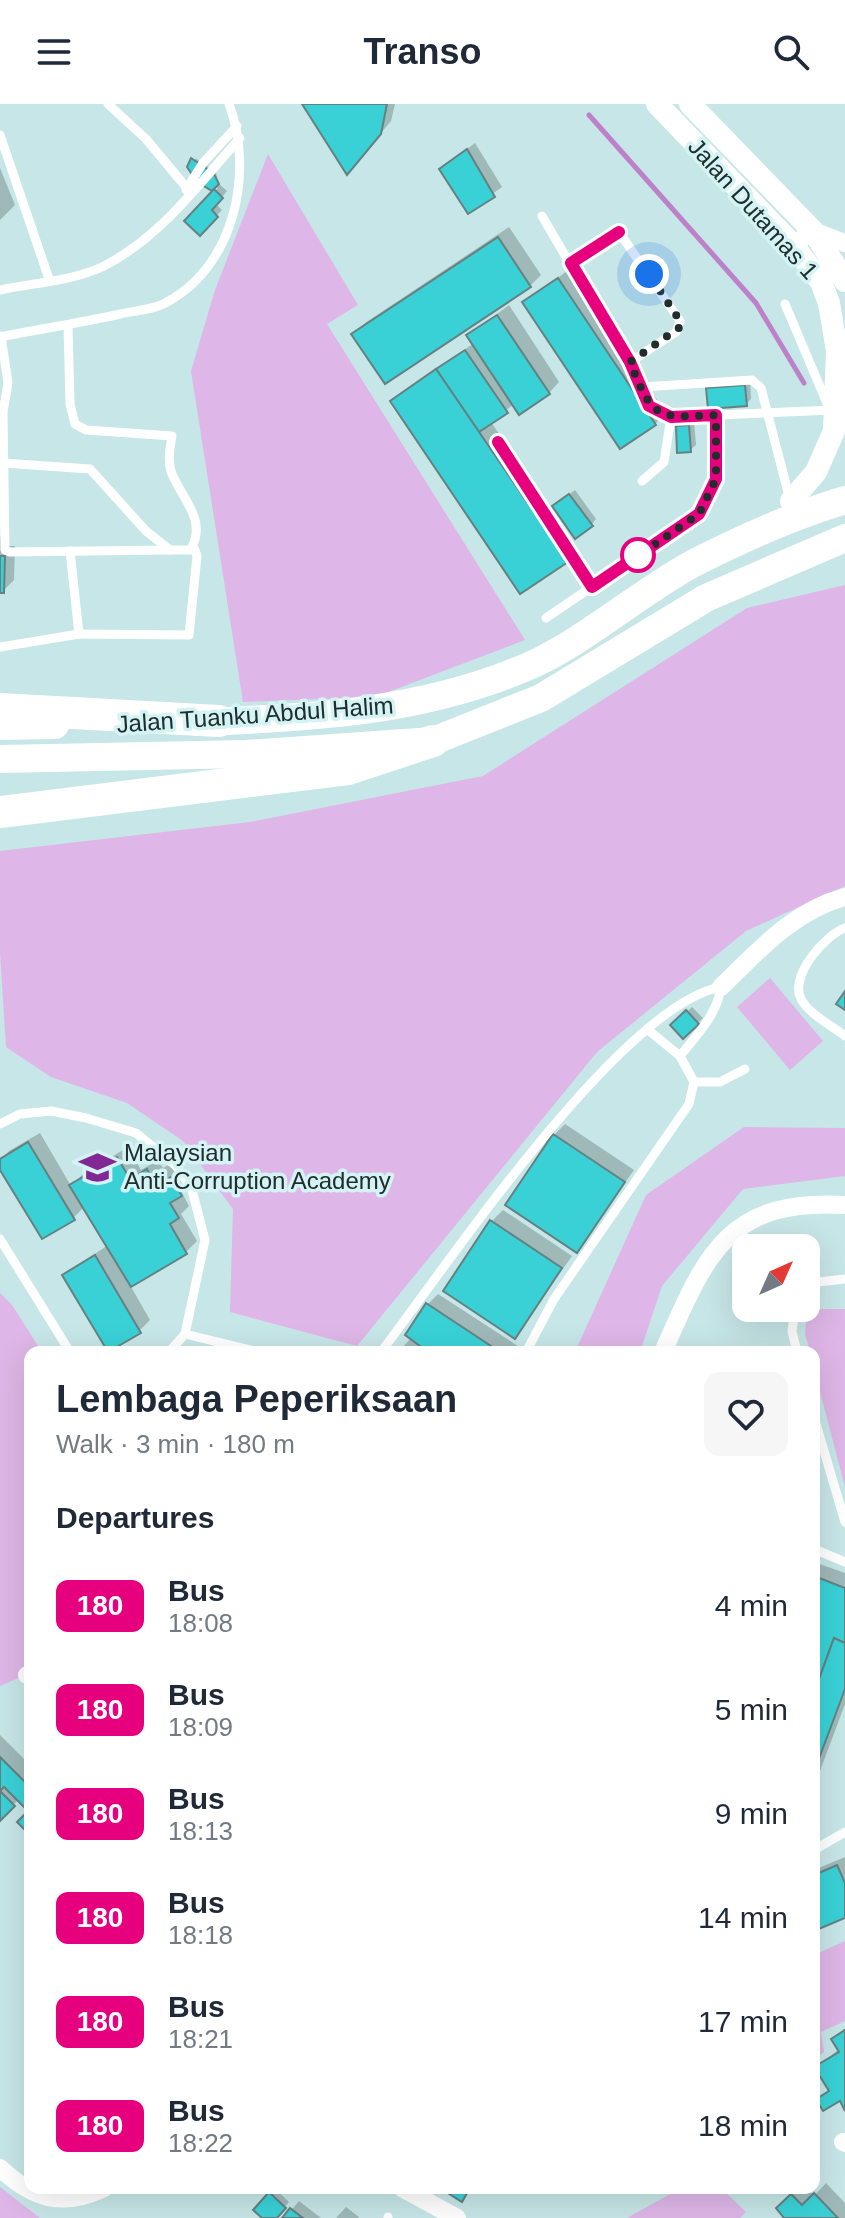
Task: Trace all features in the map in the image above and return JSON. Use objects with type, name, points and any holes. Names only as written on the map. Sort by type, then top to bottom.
[{"type":"highway","points":[[0,709],[219,721]]},
{"type":"highway","points":[[0,812],[348,769],[433,741]]},
{"type":"main road","name":"Jalan Tuanku Abdul Halim","points":[[0,726],[219,721],[354,713],[404,706],[452,694],[532,665],[694,563],[845,500]]},
{"type":"main road","points":[[694,563],[791,501]]},
{"type":"main road","name":"Jalan Tuanku Abdul Halim","points":[[0,759],[246,754],[433,741],[541,698],[706,598],[845,538]]},
{"type":"street","name":"Jalan Dutamas 1","points":[[657,104],[793,245],[821,282],[835,324],[834,410],[826,455],[791,501]]},
{"type":"street","name":"Jalan Dutamas 1","points":[[690,104],[813,231],[843,273]]},
{"type":"street","points":[[793,245],[813,231],[845,243]]},
{"type":"street","points":[[821,282],[843,273]]},
{"type":"street","points":[[721,987],[779,930],[823,903],[845,897]]},
{"type":"street","points":[[666,1346],[694,1282],[723,1238],[743,1224],[794,1205],[845,1205]]},
{"type":"street","points":[[0,2168],[24,2189]]},
{"type":"street","points":[[34,2194],[63,2201],[85,2194]]},
{"type":"street","points":[[413,2194],[457,2218]]},
{"type":"lane","points":[[108,104],[146,139],[186,187]]},
{"type":"lane","points":[[191,549],[5,550],[2,412],[8,383],[1,336],[68,326],[161,305],[190,286],[211,261],[230,223],[240,189],[240,138],[229,104]]},
{"type":"lane","points":[[182,201],[186,187],[237,126]]},
{"type":"lane","points":[[0,135],[49,279]]},
{"type":"lane","points":[[0,290],[102,266],[141,241],[182,201],[194,194],[240,138]]},
{"type":"lane","points":[[542,216],[630,362],[649,406],[671,417],[834,410],[785,304]]},
{"type":"lane","points":[[571,263],[619,232],[680,321],[676,332],[630,362]]},
{"type":"lane","points":[[68,326],[70,404],[75,424],[86,430],[172,436],[171,472],[194,512],[198,537],[191,549]]},
{"type":"lane","points":[[642,387],[752,380],[761,388],[791,501]]},
{"type":"lane","points":[[546,618],[699,514],[716,479],[716,415]]},
{"type":"lane","points":[[642,481],[664,462],[671,417]]},
{"type":"lane","points":[[498,442],[592,587]]},
{"type":"lane","points":[[3,463],[83,467],[97,473],[136,520],[170,550]]},
{"type":"lane","points":[[0,647],[79,634],[189,635],[197,556],[191,549]]},
{"type":"lane","points":[[70,551],[79,634]]},
{"type":"lane","points":[[845,928],[817,946],[800,983],[799,995],[806,1006],[845,1036]]},
{"type":"lane","points":[[386,1346],[558,1118],[647,1029],[705,990],[721,987],[719,1002],[680,1056]]},
{"type":"lane","points":[[529,1346],[554,1299],[689,1104],[694,1082],[680,1056],[647,1029]]},
{"type":"lane","points":[[694,1082],[720,1082],[745,1069]]},
{"type":"lane","points":[[0,1124],[20,1114],[51,1111],[86,1118],[136,1133],[176,1166],[192,1190],[205,1240],[185,1334],[174,1346]]},
{"type":"lane","points":[[0,1239],[66,1346]]},
{"type":"lane","points":[[820,1282],[845,1279]]},
{"type":"lane","points":[[793,1322],[796,1346]]},
{"type":"lane","points":[[185,1334],[234,1346]]},
{"type":"lane","points":[[820,1437],[845,1522]]},
{"type":"lane","points":[[820,1552],[845,1562]]},
{"type":"lane","points":[[820,1847],[845,1832]]},
{"type":"shaded area","points":[[268,154],[358,305],[327,324],[525,640],[375,697],[243,702],[191,371],[215,290]]},
{"type":"shaded area","points":[[845,585],[845,886],[746,931],[597,1052],[357,1346],[230,1312],[233,1209],[183,1141],[127,1103],[51,1077],[6,1047],[0,952],[0,851],[250,822],[483,776],[747,608]]},
{"type":"shaded area","points":[[770,978],[823,1041],[790,1070],[737,1007]]},
{"type":"shaded area","points":[[744,1127],[845,1128],[845,1176],[743,1189],[662,1286],[642,1346],[578,1346],[646,1195]]},
{"type":"shaded area","points":[[0,1293],[12,1305],[38,1346],[24,1346],[24,1676],[0,1686]]},
{"type":"shaded area","points":[[820,1309],[845,1309],[845,1487],[820,1392],[820,1346],[808,1346],[806,1322],[820,1322]]},
{"type":"shaded area","points":[[845,1941],[845,2021],[821,2032],[824,2052],[820,2055],[820,1952]]},
{"type":"shaded area","points":[[0,2187],[40,2218],[0,2218]]},
{"type":"shaded area","points":[[670,2194],[727,2194],[746,2212],[740,2218],[627,2218]]},
{"type":"building","points":[[302,104],[387,104],[381,134],[347,175]]},
{"type":"building","points":[[467,149],[495,197],[468,214],[439,169]]},
{"type":"building","points":[[191,158],[214,174],[219,184],[212,191],[197,182],[187,167]]},
{"type":"building","points":[[214,189],[223,198],[212,210],[218,217],[200,236],[184,221]]},
{"type":"building","points":[[498,237],[531,287],[385,384],[351,334]]},
{"type":"building","points":[[558,278],[656,425],[620,449],[522,302]]},
{"type":"building","points":[[497,315],[550,394],[519,415],[466,335]]},
{"type":"building","points":[[465,350],[508,413],[479,432],[436,369]]},
{"type":"building","points":[[436,369],[568,562],[520,594],[390,401]]},
{"type":"building","points":[[745,385],[747,406],[708,409],[706,388]]},
{"type":"building","points":[[689,425],[691,452],[677,453],[676,426]]},
{"type":"building","points":[[569,494],[593,526],[575,539],[552,506]]},
{"type":"building","points":[[0,556],[5,556],[4,593],[0,593]]},
{"type":"building","points":[[845,991],[845,1010],[836,1004]]},
{"type":"building","points":[[686,1010],[699,1024],[683,1039],[670,1025]]},
{"type":"building","points":[[553,1134],[625,1182],[577,1253],[505,1205]]},
{"type":"building","points":[[28,1142],[75,1220],[42,1239],[0,1170],[0,1159]]},
{"type":"building","points":[[117,1157],[130,1179],[147,1169],[151,1178],[160,1172],[165,1181],[171,1177],[182,1196],[170,1203],[179,1218],[170,1224],[187,1254],[131,1287],[69,1185]]},
{"type":"building","points":[[490,1220],[562,1268],[515,1339],[443,1291]]},
{"type":"building","points":[[95,1255],[141,1333],[118,1346],[104,1346],[62,1275]]},
{"type":"building","points":[[426,1303],[491,1346],[420,1346],[405,1335]]},
{"type":"building","points":[[820,1578],[845,1588],[845,1643],[834,1638],[820,1676]]},
{"type":"building","points":[[834,1638],[845,1643],[845,1689],[820,1756],[820,1676]]},
{"type":"building","points":[[0,1757],[24,1781],[24,1807],[4,1787],[0,1791]]},
{"type":"building","points":[[0,1791],[15,1806],[0,1821]]},
{"type":"building","points":[[24,1815],[24,1829],[17,1822]]},
{"type":"building","points":[[837,1865],[845,1883],[845,1918],[820,1928],[820,1872]]},
{"type":"building","points":[[845,2030],[845,2111],[840,2101],[823,2111],[820,2106],[820,2097],[829,2091],[820,2077],[820,2063],[839,2052],[831,2039]]},
{"type":"building","points":[[267,2194],[286,2208],[277,2218],[262,2218],[253,2210]]},
{"type":"building","points":[[449,2194],[467,2194],[462,2202]]},
{"type":"building","points":[[791,2194],[802,2205],[815,2194],[838,2218],[784,2218],[776,2208]]},
{"type":"building","points":[[290,2208],[303,2218],[282,2218]]},
{"type":"waterway","points":[[589,115],[756,303],[804,383]]},
{"type":"bus line","name":"180","points":[[498,442],[592,587],[699,514],[716,479],[716,415],[671,417],[649,406],[630,362],[571,263],[614,232],[619,232]]},
{"type":"place","name":"Malaysian Anti-Corruption Academy","points":[[98,1167]]},
{"type":"route","points":[[638,555],[635,558],[699,514],[716,479],[716,415],[671,417],[659,413],[649,406],[630,362],[680,327],[680,321],[649,274]]}]
